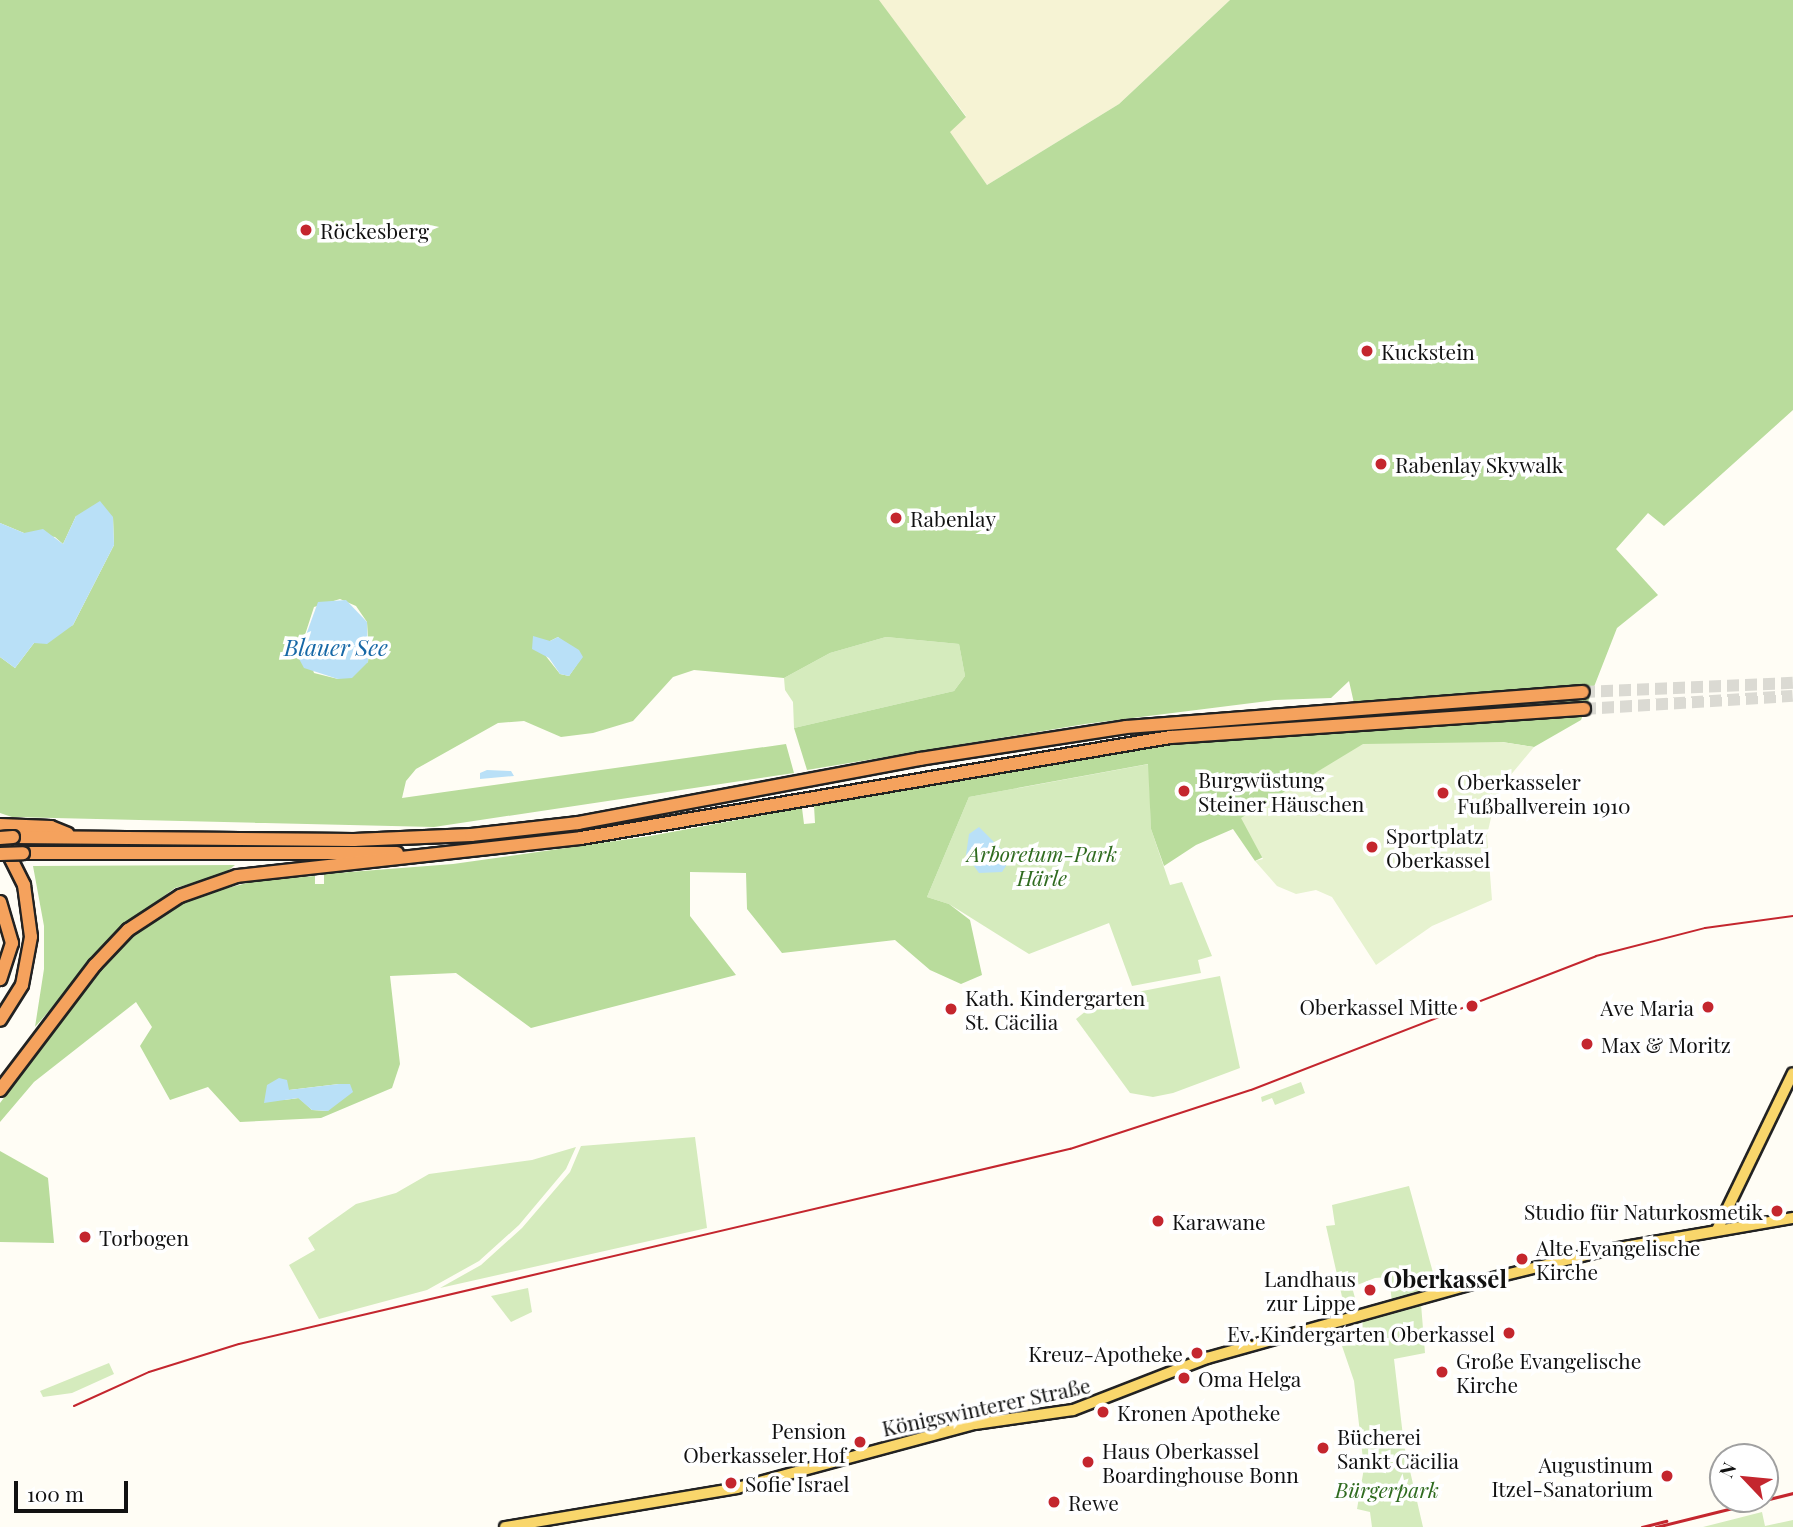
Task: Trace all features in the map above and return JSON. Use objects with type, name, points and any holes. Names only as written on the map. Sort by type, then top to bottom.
[{"type":"highway","points":[[0,1020],[22,985],[31,937],[24,885],[4,833],[303,841],[405,839],[578,823],[920,759],[1126,727],[1583,692]]},
{"type":"highway","points":[[0,1090],[116,941],[154,911],[194,890],[275,870],[581,838],[1170,737],[1584,709]]},
{"type":"highway","points":[[0,854],[314,855],[488,849]]},
{"type":"highway","points":[[0,902],[12,943],[0,979]]},
{"type":"main road","points":[[1717,1230],[1793,1073]]},
{"type":"main road","name":"Königswinterer Straße","points":[[505,1527],[737,1488],[975,1424],[1073,1410],[1207,1358],[1572,1258],[1793,1218]]},
{"type":"shaded area","points":[[878,0],[1230,0],[1119,104],[987,185],[949,132],[966,116]]},
{"type":"green space","points":[[0,0],[879,0],[966,117],[950,132],[987,185],[1119,104],[1230,0],[1793,0],[1793,410],[1664,526],[1648,513],[1616,549],[1658,595],[1617,628],[1581,720],[1534,747],[1502,742],[1255,861],[1233,829],[1196,845],[1164,866],[1151,829],[1148,764],[969,797],[927,897],[949,904],[970,920],[982,975],[961,984],[930,970],[895,940],[782,953],[747,909],[746,873],[690,872],[690,916],[736,975],[531,1028],[456,973],[390,976],[400,1064],[392,1088],[321,1118],[240,1122],[208,1087],[170,1100],[140,1046],[152,1027],[136,1002],[34,1082],[0,1122],[0,1103],[106,962],[135,931],[175,905],[212,892],[255,881],[315,876],[315,884],[324,884],[324,874],[453,864],[650,836],[802,808],[804,824],[815,823],[814,806],[912,786],[1145,747],[1360,730],[1349,681],[1331,698],[1275,700],[1085,724],[807,770],[794,728],[954,691],[965,676],[959,644],[886,637],[830,653],[784,678],[694,670],[673,677],[633,721],[593,733],[561,737],[524,721],[498,723],[416,769],[406,781],[402,798],[786,744],[794,773],[434,827],[12,817],[0,813],[0,657],[15,668],[34,643],[73,625],[114,545],[113,517],[76,516],[63,544],[55,537],[24,533],[0,523]],"holes":[[[340,599],[356,606],[367,622],[369,653],[368,662],[338,679],[314,673],[303,641],[314,607]],[[558,637],[582,657],[569,676],[560,674],[545,655],[550,641]],[[339,1084],[328,1111],[312,1110],[299,1098],[284,1100],[289,1090]]]},
{"type":"green space","points":[[886,637],[959,644],[965,676],[954,691],[794,728],[793,702],[785,690],[784,678],[830,653]]},
{"type":"green space","name":"Sportplatz Oberkassel","points":[[1502,742],[1534,747],[1504,783],[1494,805],[1487,835],[1492,900],[1432,926],[1376,965],[1332,897],[1316,890],[1296,894],[1277,886],[1255,861],[1263,859],[1241,818],[1363,744]]},
{"type":"green space","name":"Arboretum-Park Härle","points":[[1149,764],[1151,829],[1170,885],[1182,882],[1212,956],[1198,960],[1201,973],[1132,986],[1109,923],[1029,954],[949,904],[927,897],[969,797]]},
{"type":"green space","points":[[235,865],[224,874],[175,888],[125,924],[35,1027],[44,969],[44,926],[33,866]]},
{"type":"green space","points":[[1220,976],[1240,1068],[1173,1093],[1153,1097],[1130,1093],[1076,1019],[1101,999]]},
{"type":"green space","points":[[1301,1082],[1305,1093],[1275,1105],[1272,1098],[1262,1102],[1261,1097]]},
{"type":"green space","points":[[695,1137],[707,1228],[440,1288],[481,1265],[522,1228],[570,1172],[581,1146]]},
{"type":"green space","points":[[576,1147],[566,1169],[519,1225],[479,1261],[427,1290],[319,1319],[289,1265],[315,1250],[308,1238],[356,1204],[396,1193],[429,1174],[532,1160]]},
{"type":"green space","points":[[0,1151],[48,1178],[54,1243],[0,1242]]},
{"type":"green space","points":[[1409,1186],[1437,1287],[1392,1302],[1389,1277],[1375,1278],[1352,1287],[1355,1298],[1343,1301],[1326,1226],[1335,1225],[1332,1205]]},
{"type":"green space","points":[[528,1288],[532,1312],[511,1322],[491,1296]]},
{"type":"green space","name":"Bürgerpark","points":[[1421,1304],[1425,1353],[1394,1359],[1404,1445],[1423,1527],[1372,1527],[1370,1512],[1357,1509],[1364,1468],[1354,1381],[1342,1346],[1359,1342],[1355,1324]]},
{"type":"green space","points":[[109,1363],[114,1374],[72,1393],[43,1397],[40,1391]]},
{"type":"green space","points":[[1758,1513],[1762,1513],[1765,1526],[1793,1520],[1793,1527],[1703,1527]]},
{"type":"water","points":[[100,501],[113,517],[114,545],[73,625],[47,644],[34,643],[15,668],[0,657],[0,523],[24,533],[43,529],[63,544],[76,516]]},
{"type":"water","name":"Blauer See","points":[[346,600],[367,622],[368,662],[352,678],[338,679],[304,668],[298,657],[318,602]]},
{"type":"water","points":[[533,636],[550,641],[558,637],[579,650],[583,657],[569,676],[560,674],[549,658],[532,649]]},
{"type":"water","points":[[487,770],[511,771],[514,776],[480,779],[480,773]]},
{"type":"water","points":[[979,827],[1003,851],[1006,866],[1002,872],[979,873],[966,855],[969,834]]},
{"type":"water","points":[[279,1078],[287,1080],[289,1090],[350,1084],[353,1092],[328,1111],[312,1110],[298,1098],[264,1103],[267,1085]]},
{"type":"tunnel","points":[[1583,692],[1793,683]]},
{"type":"tunnel","points":[[1584,709],[1793,696]]},
{"type":"tram line","points":[[74,1406],[149,1372],[239,1344],[1070,1149],[1251,1090],[1596,956],[1705,928],[1793,916]]},
{"type":"railway","points":[[1656,1527],[1793,1493]]},
{"type":"railway","points":[[1642,1527],[1666,1521]]},
{"type":"place","name":"Röckesberg","points":[[306,230]]},
{"type":"place","name":"Kuckstein","points":[[1367,351]]},
{"type":"place","name":"Rabenlay Skywalk","points":[[1381,464]]},
{"type":"place","name":"Rabenlay","points":[[896,518]]},
{"type":"place","name":"Burgwüstung Steiner Häuschen","points":[[1184,791]]},
{"type":"place","name":"Oberkasseler Fußballverein 1910","points":[[1443,793]]},
{"type":"place","name":"Sportplatz Oberkassel","points":[[1372,847]]},
{"type":"place","name":"Oberkassel Mitte","points":[[1472,1006]]},
{"type":"place","name":"Ave Maria","points":[[1708,1007]]},
{"type":"place","name":"Kath. Kindergarten St. Cäcilia","points":[[951,1009]]},
{"type":"place","name":"Max & Moritz","points":[[1587,1044]]},
{"type":"place","name":"Studio für Naturkosmetik","points":[[1777,1211]]},
{"type":"place","name":"Karawane","points":[[1158,1221]]},
{"type":"place","name":"Torbogen","points":[[85,1237]]},
{"type":"place","name":"Alte Evangelische Kirche","points":[[1522,1259]]},
{"type":"place","name":"Landhaus zur Lippe","points":[[1370,1290]]},
{"type":"place","name":"Ev. Kindergarten Oberkassel","points":[[1509,1333]]},
{"type":"place","name":"Kreuz-Apotheke","points":[[1197,1353]]},
{"type":"place","name":"Große Evangelische Kirche","points":[[1442,1372]]},
{"type":"place","name":"Oma Helga","points":[[1184,1378]]},
{"type":"place","name":"Kronen Apotheke","points":[[1103,1412]]},
{"type":"place","name":"Pension Oberkasseler Hof","points":[[860,1442]]},
{"type":"place","name":"Bücherei Sankt Cäcilia","points":[[1323,1448]]},
{"type":"place","name":"Haus Oberkassel Boardinghouse Bonn","points":[[1088,1462]]},
{"type":"place","name":"Augustinum Itzel-Sanatorium","points":[[1667,1476]]},
{"type":"place","name":"Sofie Israel","points":[[731,1483]]},
{"type":"place","name":"Rewe","points":[[1054,1502]]},
{"type":"district","name":"Oberkassel","points":[[1445,1279]]}]
